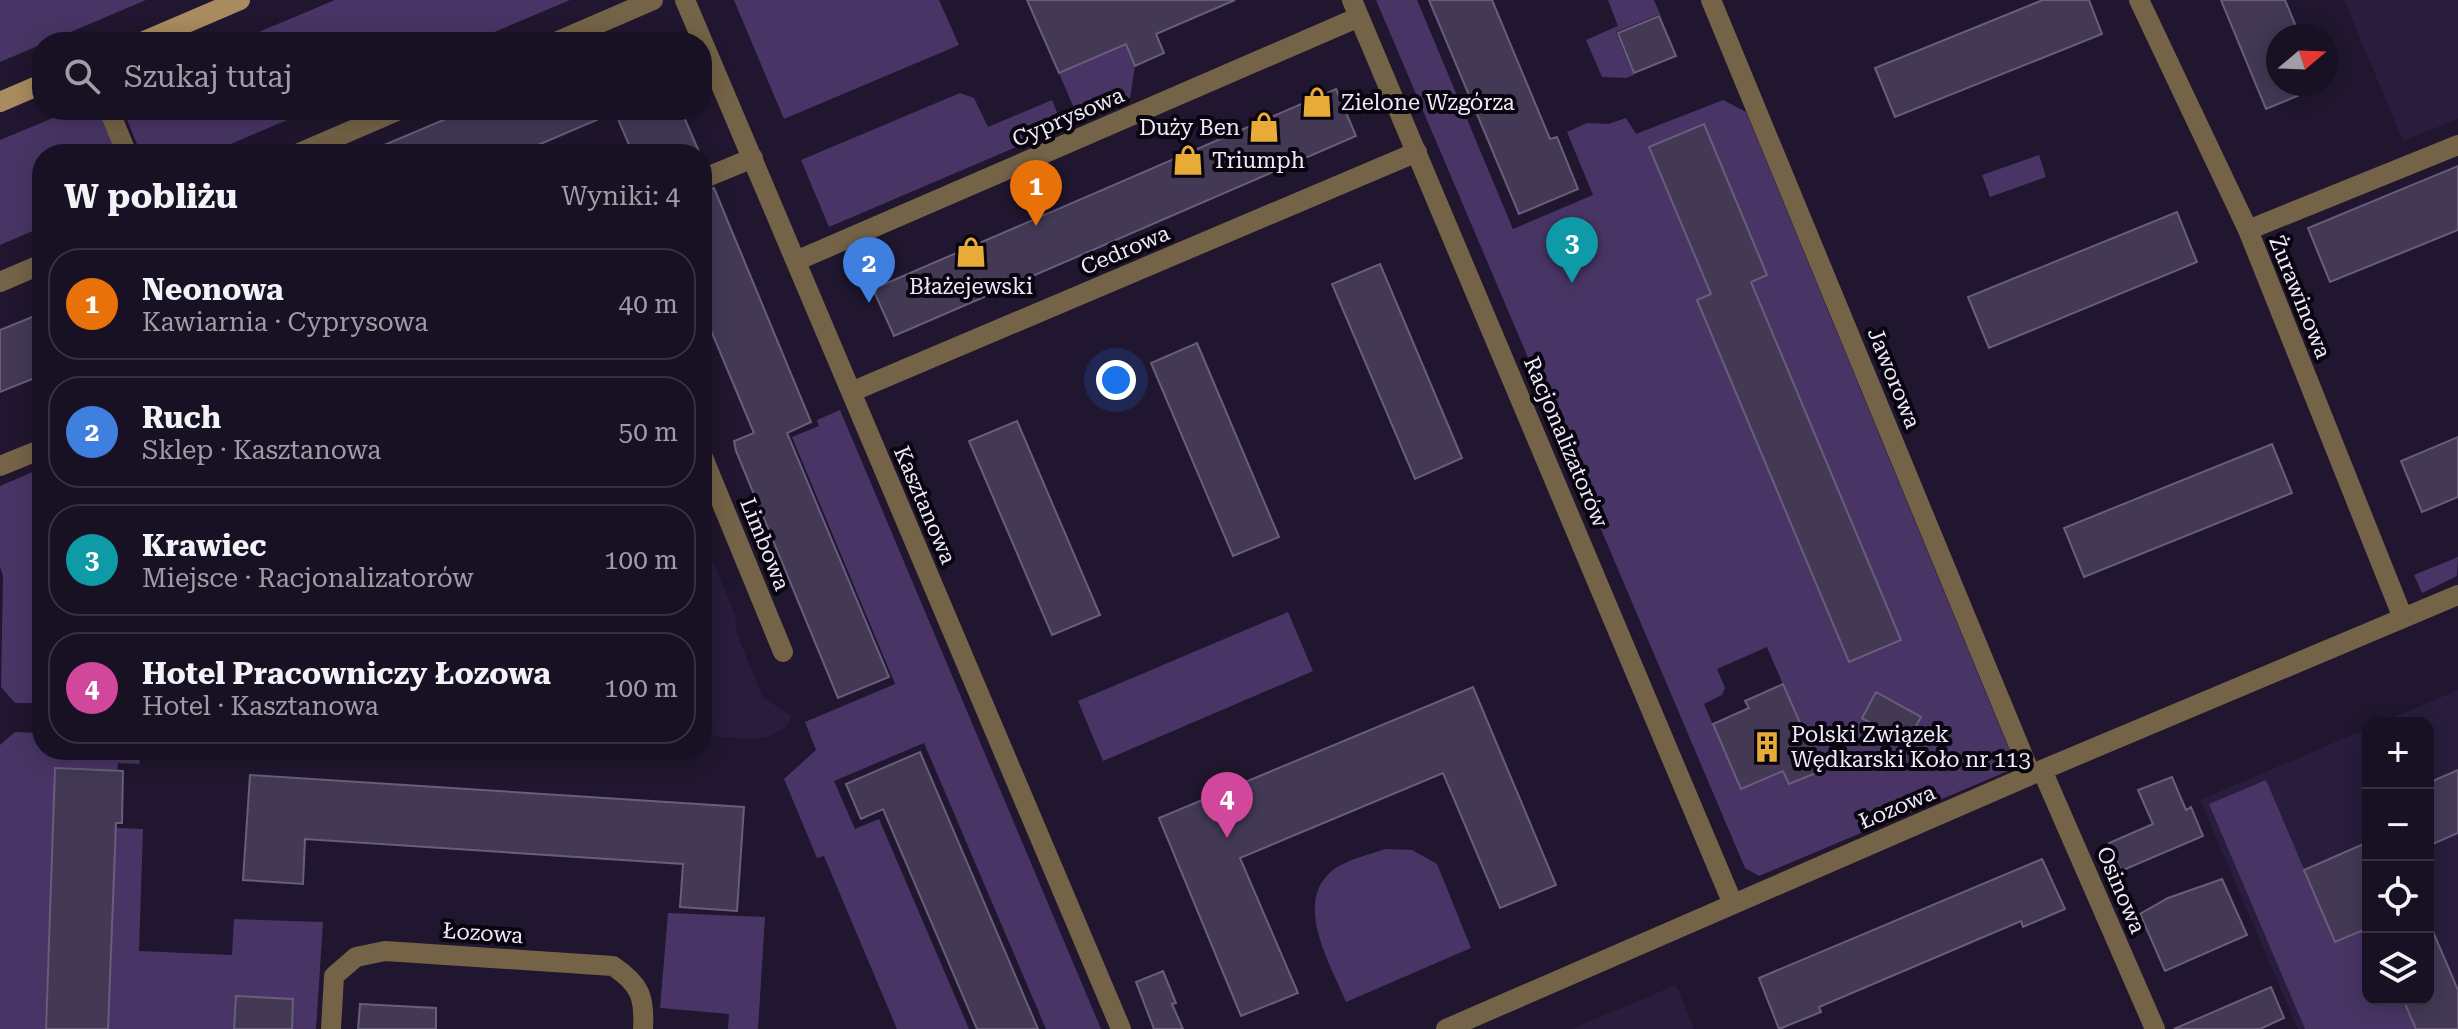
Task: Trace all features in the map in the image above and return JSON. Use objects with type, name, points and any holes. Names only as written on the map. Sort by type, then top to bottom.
[{"type":"street","points":[[165,32],[240,0]]},
{"type":"street","points":[[579,32],[653,0]]},
{"type":"street","name":"Kasztanowa","points":[[685,0],[699,32]]},
{"type":"street","name":"Jaworowa","points":[[1711,0],[2036,772]]},
{"type":"street","name":"Żurawinowa","points":[[2139,0],[2248,230],[2403,618]]},
{"type":"street","name":"Racjonalizatorów","points":[[1356,8],[1733,904]]},
{"type":"street","name":"Cyprysowa","points":[[796,261],[1356,8]]},
{"type":"street","name":"Kasztanowa","points":[[712,63],[1121,1029]]},
{"type":"street","points":[[0,102],[32,88]]},
{"type":"street","points":[[113,120],[123,144]]},
{"type":"street","points":[[320,144],[376,120]]},
{"type":"street","points":[[2248,230],[2458,145]]},
{"type":"street","name":"Cedrowa","points":[[851,392],[1417,152]]},
{"type":"street","points":[[712,175],[753,158]]},
{"type":"street","points":[[0,282],[32,268]]},
{"type":"street","points":[[0,466],[32,453]]},
{"type":"street","name":"Limbowa","points":[[712,479],[783,652]]},
{"type":"street","name":"Łozowa","points":[[1446,1029],[2036,772],[2458,595]]},
{"type":"street","name":"Osinowa","points":[[2036,772],[2155,1029]]},
{"type":"street","name":"Łozowa","points":[[331,1029],[334,976],[356,957],[385,951],[613,966],[631,977],[641,995],[643,1029]]},
{"type":"shaded area","points":[[0,0],[146,0],[71,32],[32,32],[32,48],[0,62]]},
{"type":"shaded area","points":[[335,0],[570,0],[495,32],[259,32]]},
{"type":"shaded area","points":[[734,0],[939,0],[959,45],[784,119]]},
{"type":"shaded area","points":[[1376,0],[1417,0],[1513,229],[1593,195],[1567,132],[1587,123],[1608,124],[1626,118],[1636,134],[1723,100],[1746,112],[2011,754],[2008,771],[1759,876],[1745,868]],"holes":[[[1767,647],[1820,771],[1783,771],[1741,789],[1704,704],[1722,695],[1725,688],[1717,669]]]},
{"type":"shaded area","points":[[1608,0],[1654,0],[1660,14],[1616,32],[1634,75],[1626,78],[1602,77],[1586,40],[1618,26]]},
{"type":"shaded area","points":[[2344,0],[2458,0],[2458,119],[2403,141]]},
{"type":"shaded area","points":[[1126,44],[1135,66],[1130,98],[1079,120],[1059,73]]},
{"type":"shaded area","points":[[960,93],[974,98],[988,127],[1052,100],[1063,127],[829,227],[801,160]]},
{"type":"shaded area","points":[[48,120],[103,120],[113,144],[32,144],[32,231],[0,245],[0,140]]},
{"type":"shaded area","points":[[127,120],[287,120],[231,144],[137,144]]},
{"type":"shaded area","points":[[2039,155],[2046,177],[1990,197],[1982,175]]},
{"type":"shaded area","points":[[840,410],[1101,1029],[1046,1029],[924,743],[834,781],[855,829],[879,819],[969,1029],[897,1029],[824,856],[817,858],[784,779],[816,750],[805,722],[895,684],[792,437],[819,426],[817,420]]},
{"type":"shaded area","points":[[32,472],[32,703],[15,703],[1,687],[3,576],[0,567],[0,486]]},
{"type":"shaded area","points":[[2458,557],[2457,576],[2422,593],[2414,575]]},
{"type":"shaded area","points":[[712,559],[763,698],[792,716],[786,727],[771,736],[750,739],[712,736]]},
{"type":"shaded area","points":[[1288,612],[1313,671],[1103,761],[1078,701]]},
{"type":"shaded area","points":[[2458,690],[2458,1029],[2298,1029],[2200,800],[2362,731],[2362,1005],[2434,1005],[2434,717],[2394,717]]},
{"type":"shaded area","points":[[15,732],[32,733],[32,760],[139,760],[140,764],[118,763],[117,771],[55,769],[45,1029],[0,1029],[0,745]]},
{"type":"shaded area","points":[[2266,780],[2335,942],[2362,931],[2362,1005],[2406,1005],[2416,1029],[2305,1029],[2209,804]]},
{"type":"shaded area","points":[[116,828],[143,829],[139,951],[232,955],[234,919],[323,922],[316,1029],[292,1029],[293,999],[236,996],[234,1029],[108,1029]]},
{"type":"shaded area","points":[[1385,849],[1412,850],[1437,864],[1471,948],[1346,1002],[1318,934],[1316,899],[1321,883],[1333,870]]},
{"type":"shaded area","points":[[668,913],[765,917],[758,1029],[728,1029],[729,1014],[660,1008]]},
{"type":"shaded area","points":[[1676,985],[1694,1029],[1571,1029]]},
{"type":"building","points":[[1027,0],[1235,0],[1156,34],[1164,53],[1135,66],[1126,44],[1059,73]]},
{"type":"building","points":[[1429,0],[1492,0],[1550,139],[1557,137],[1578,189],[1519,214]]},
{"type":"building","points":[[2043,0],[2089,0],[2102,34],[1895,117],[1875,68]]},
{"type":"building","points":[[2221,0],[2285,0],[2295,24],[2266,24],[2266,96],[2297,96],[2266,109]]},
{"type":"building","points":[[1659,16],[1676,56],[1634,73],[1618,33]]},
{"type":"building","points":[[1336,89],[1356,136],[894,336],[873,289]]},
{"type":"building","points":[[443,120],[596,120],[540,144],[387,144]]},
{"type":"building","points":[[618,120],[685,120],[696,144],[629,144]]},
{"type":"building","points":[[1704,124],[1767,275],[1751,282],[1901,640],[1849,662],[1697,300],[1711,294],[1649,147]]},
{"type":"building","points":[[2458,166],[2458,230],[2330,282],[2308,228]]},
{"type":"building","points":[[712,189],[811,422],[787,433],[889,677],[838,698],[736,451],[734,441],[754,433],[712,333]]},
{"type":"building","points":[[2177,212],[2197,262],[1989,348],[1968,297]]},
{"type":"building","points":[[1380,264],[1462,458],[1415,479],[1332,284]]},
{"type":"building","points":[[32,317],[32,379],[0,392],[0,330]]},
{"type":"building","points":[[1197,343],[1279,537],[1233,556],[1151,363]]},
{"type":"building","points":[[1017,421],[1100,615],[1052,635],[969,441]]},
{"type":"building","points":[[2458,437],[2458,497],[2422,512],[2401,461]]},
{"type":"building","points":[[2272,444],[2292,493],[2084,577],[2064,528]]},
{"type":"building","name":"Polski Związek Wędkarski Koło nr 113","points":[[1783,684],[1821,771],[1789,784],[1783,771],[1741,789],[1713,724],[1749,708],[1745,701]]},
{"type":"building","points":[[1473,687],[1556,885],[1500,908],[1443,773],[1240,858],[1298,993],[1241,1016],[1159,818]]},
{"type":"building","points":[[1876,692],[1921,717],[1907,743],[1862,718]]},
{"type":"building","points":[[920,752],[1038,1029],[977,1029],[883,809],[861,819],[846,784]]},
{"type":"building","points":[[55,768],[123,771],[122,823],[116,823],[108,1029],[46,1029]]},
{"type":"building","points":[[2458,770],[2458,833],[2434,843],[2434,789],[2434,780]]},
{"type":"building","points":[[250,775],[744,807],[737,911],[680,907],[683,864],[305,839],[303,884],[243,880]]},
{"type":"building","points":[[2172,777],[2186,810],[2191,807],[2203,836],[2121,871],[2109,843],[2153,824],[2138,790]]},
{"type":"building","points":[[2362,845],[2362,931],[2335,942],[2304,870]]},
{"type":"building","points":[[2042,859],[2065,909],[2023,927],[2021,921],[1819,1007],[1821,1012],[1779,1029],[1759,978]]},
{"type":"building","points":[[2222,879],[2247,935],[2165,971],[2140,914],[2168,898]]},
{"type":"building","points":[[2434,934],[2458,990],[2458,1029],[2416,1029],[2406,1005],[2434,1005]]},
{"type":"building","points":[[1163,971],[1183,1029],[1154,1029],[1136,982]]},
{"type":"building","points":[[2271,987],[2284,1018],[2260,1029],[2174,1029]]},
{"type":"building","points":[[236,996],[293,999],[292,1029],[234,1029]]},
{"type":"building","points":[[360,1004],[436,1008],[436,1029],[358,1029]]},
{"type":"place","name":"Zielone Wzgórza","points":[[1317,102]]},
{"type":"place","name":"Duży Ben","points":[[1264,127]]},
{"type":"place","name":"Triumph","points":[[1188,160]]},
{"type":"place","name":"Neonowa","points":[[1036,226]]},
{"type":"place","name":"Błażejewski","points":[[971,252]]},
{"type":"place","name":"Krawiec","points":[[1572,283]]},
{"type":"place","name":"Ruch","points":[[869,303]]},
{"type":"place","name":"Polski Związek Wędkarski Koło nr 113","points":[[1767,747]]},
{"type":"place","name":"Hotel Pracowniczy Łozowa","points":[[1227,838]]}]
